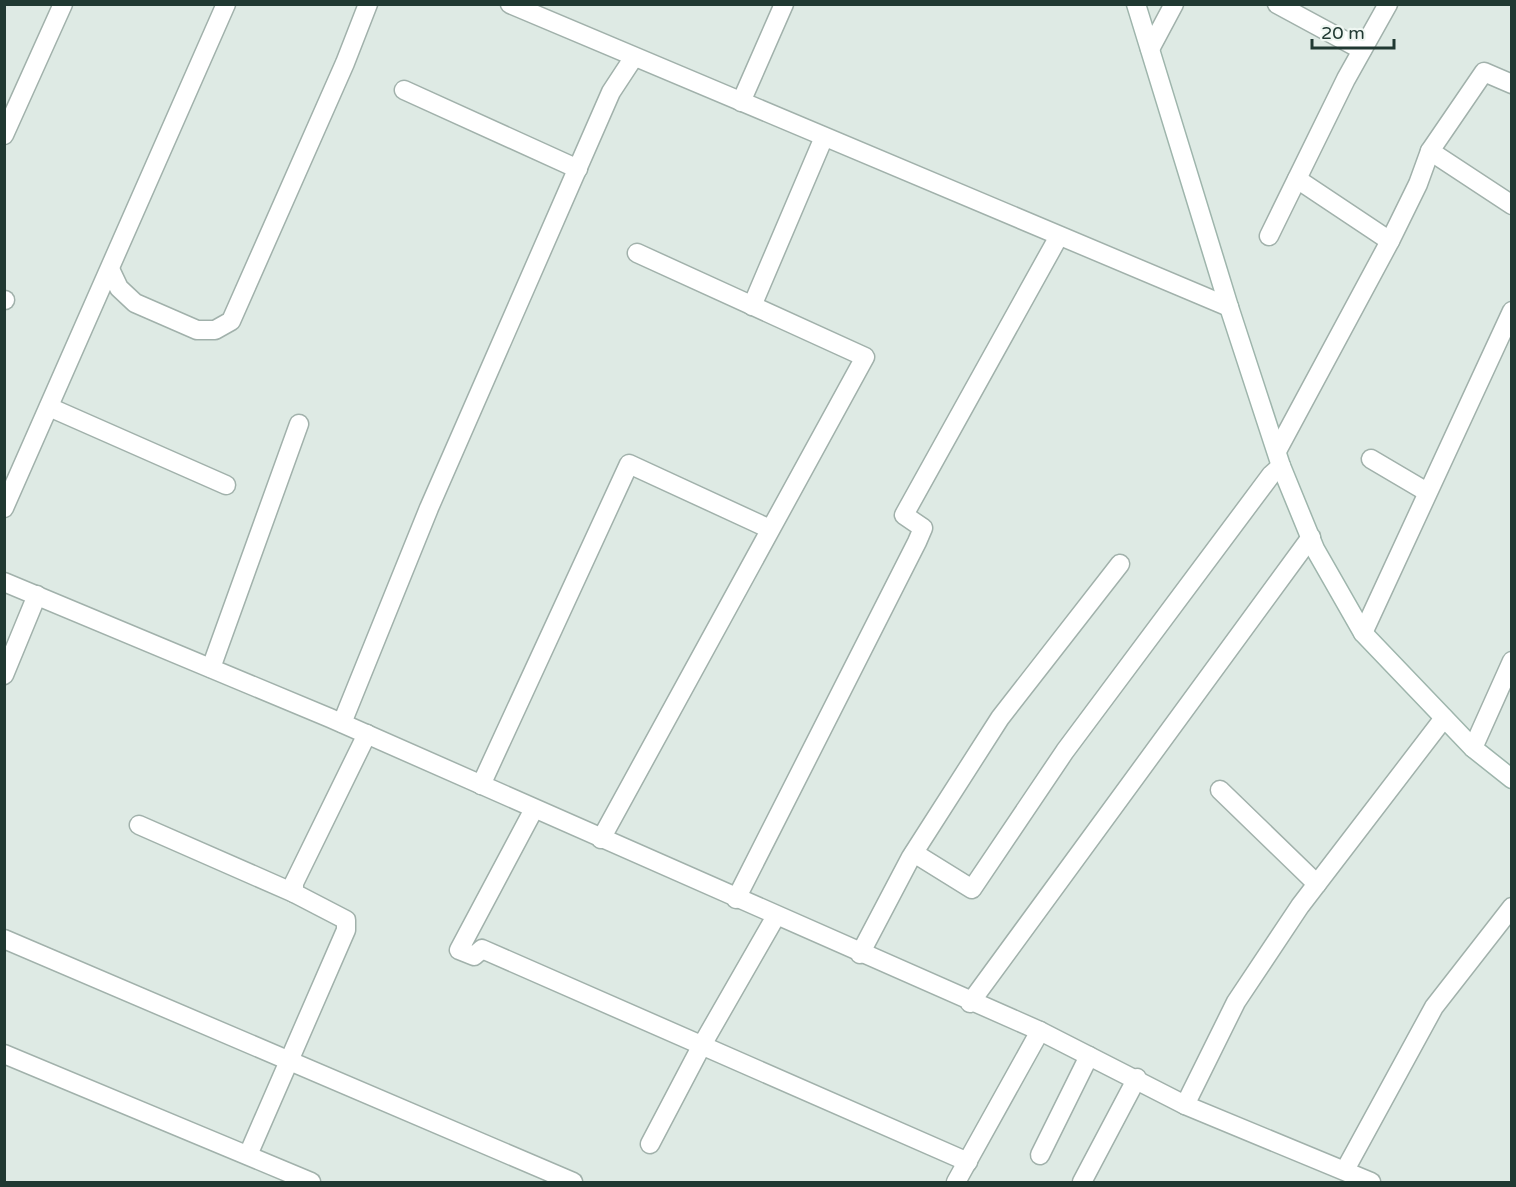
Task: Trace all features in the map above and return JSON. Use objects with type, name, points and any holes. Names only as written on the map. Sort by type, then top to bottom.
[{"type":"street","points":[[4,135],[63,4]]},
{"type":"street","points":[[4,508],[13,467],[49,407],[226,4]]},
{"type":"street","points":[[110,269],[119,288],[135,303],[187,326],[197,330],[215,330],[231,321],[345,63],[368,4]]},
{"type":"street","points":[[510,4],[1229,307]]},
{"type":"street","points":[[741,102],[784,4]]},
{"type":"street","points":[[1136,4],[1229,307],[1279,458],[1311,537],[1363,633],[1473,748],[1512,779]]},
{"type":"street","points":[[1149,48],[1174,4]]},
{"type":"street","points":[[1277,4],[1362,50]]},
{"type":"street","points":[[1269,236],[1362,50],[1388,4]]},
{"type":"street","points":[[342,723],[429,508],[611,92],[634,57]]},
{"type":"street","points":[[914,852],[972,889],[1065,751],[1271,475],[1418,184],[1430,151],[1484,72],[1512,84]]},
{"type":"street","points":[[404,90],[578,169]]},
{"type":"street","points":[[752,306],[824,137]]},
{"type":"street","points":[[1430,151],[1512,205]]},
{"type":"street","points":[[1297,179],[1390,241]]},
{"type":"street","points":[[736,899],[917,542],[923,528],[904,515],[1059,236]]},
{"type":"street","points":[[601,839],[865,357],[637,254]]},
{"type":"street","points":[[1363,633],[1512,311]]},
{"type":"street","points":[[49,407],[226,485]]},
{"type":"street","points":[[211,668],[299,424]]},
{"type":"street","points":[[1371,459],[1427,492]]},
{"type":"street","points":[[481,785],[628,464],[770,529]]},
{"type":"street","points":[[970,1003],[1311,537]]},
{"type":"street","points":[[860,954],[914,852],[1000,717],[1120,564]]},
{"type":"street","points":[[4,582],[342,723],[970,1003],[1040,1031],[1137,1078],[1185,1105],[1371,1182]]},
{"type":"street","points":[[4,675],[37,595]]},
{"type":"street","points":[[1473,748],[1512,661]]},
{"type":"street","points":[[1185,1105],[1236,1002],[1317,884],[1444,718]]},
{"type":"street","points":[[294,893],[294,883],[367,734]]},
{"type":"street","points":[[1220,790],[1317,884]]},
{"type":"street","points":[[534,809],[459,950],[474,956],[482,949],[968,1162]]},
{"type":"street","points":[[139,825],[294,893],[346,920],[346,930],[248,1155]]},
{"type":"street","points":[[1345,1170],[1434,1007],[1512,907]]},
{"type":"street","points":[[651,1144],[702,1045],[776,916]]},
{"type":"street","points":[[4,939],[573,1182]]},
{"type":"street","points":[[956,1182],[1040,1031]]},
{"type":"street","points":[[4,1054],[311,1182]]},
{"type":"street","points":[[1040,1155],[1089,1056]]},
{"type":"street","points":[[1082,1182],[1137,1078]]}]
